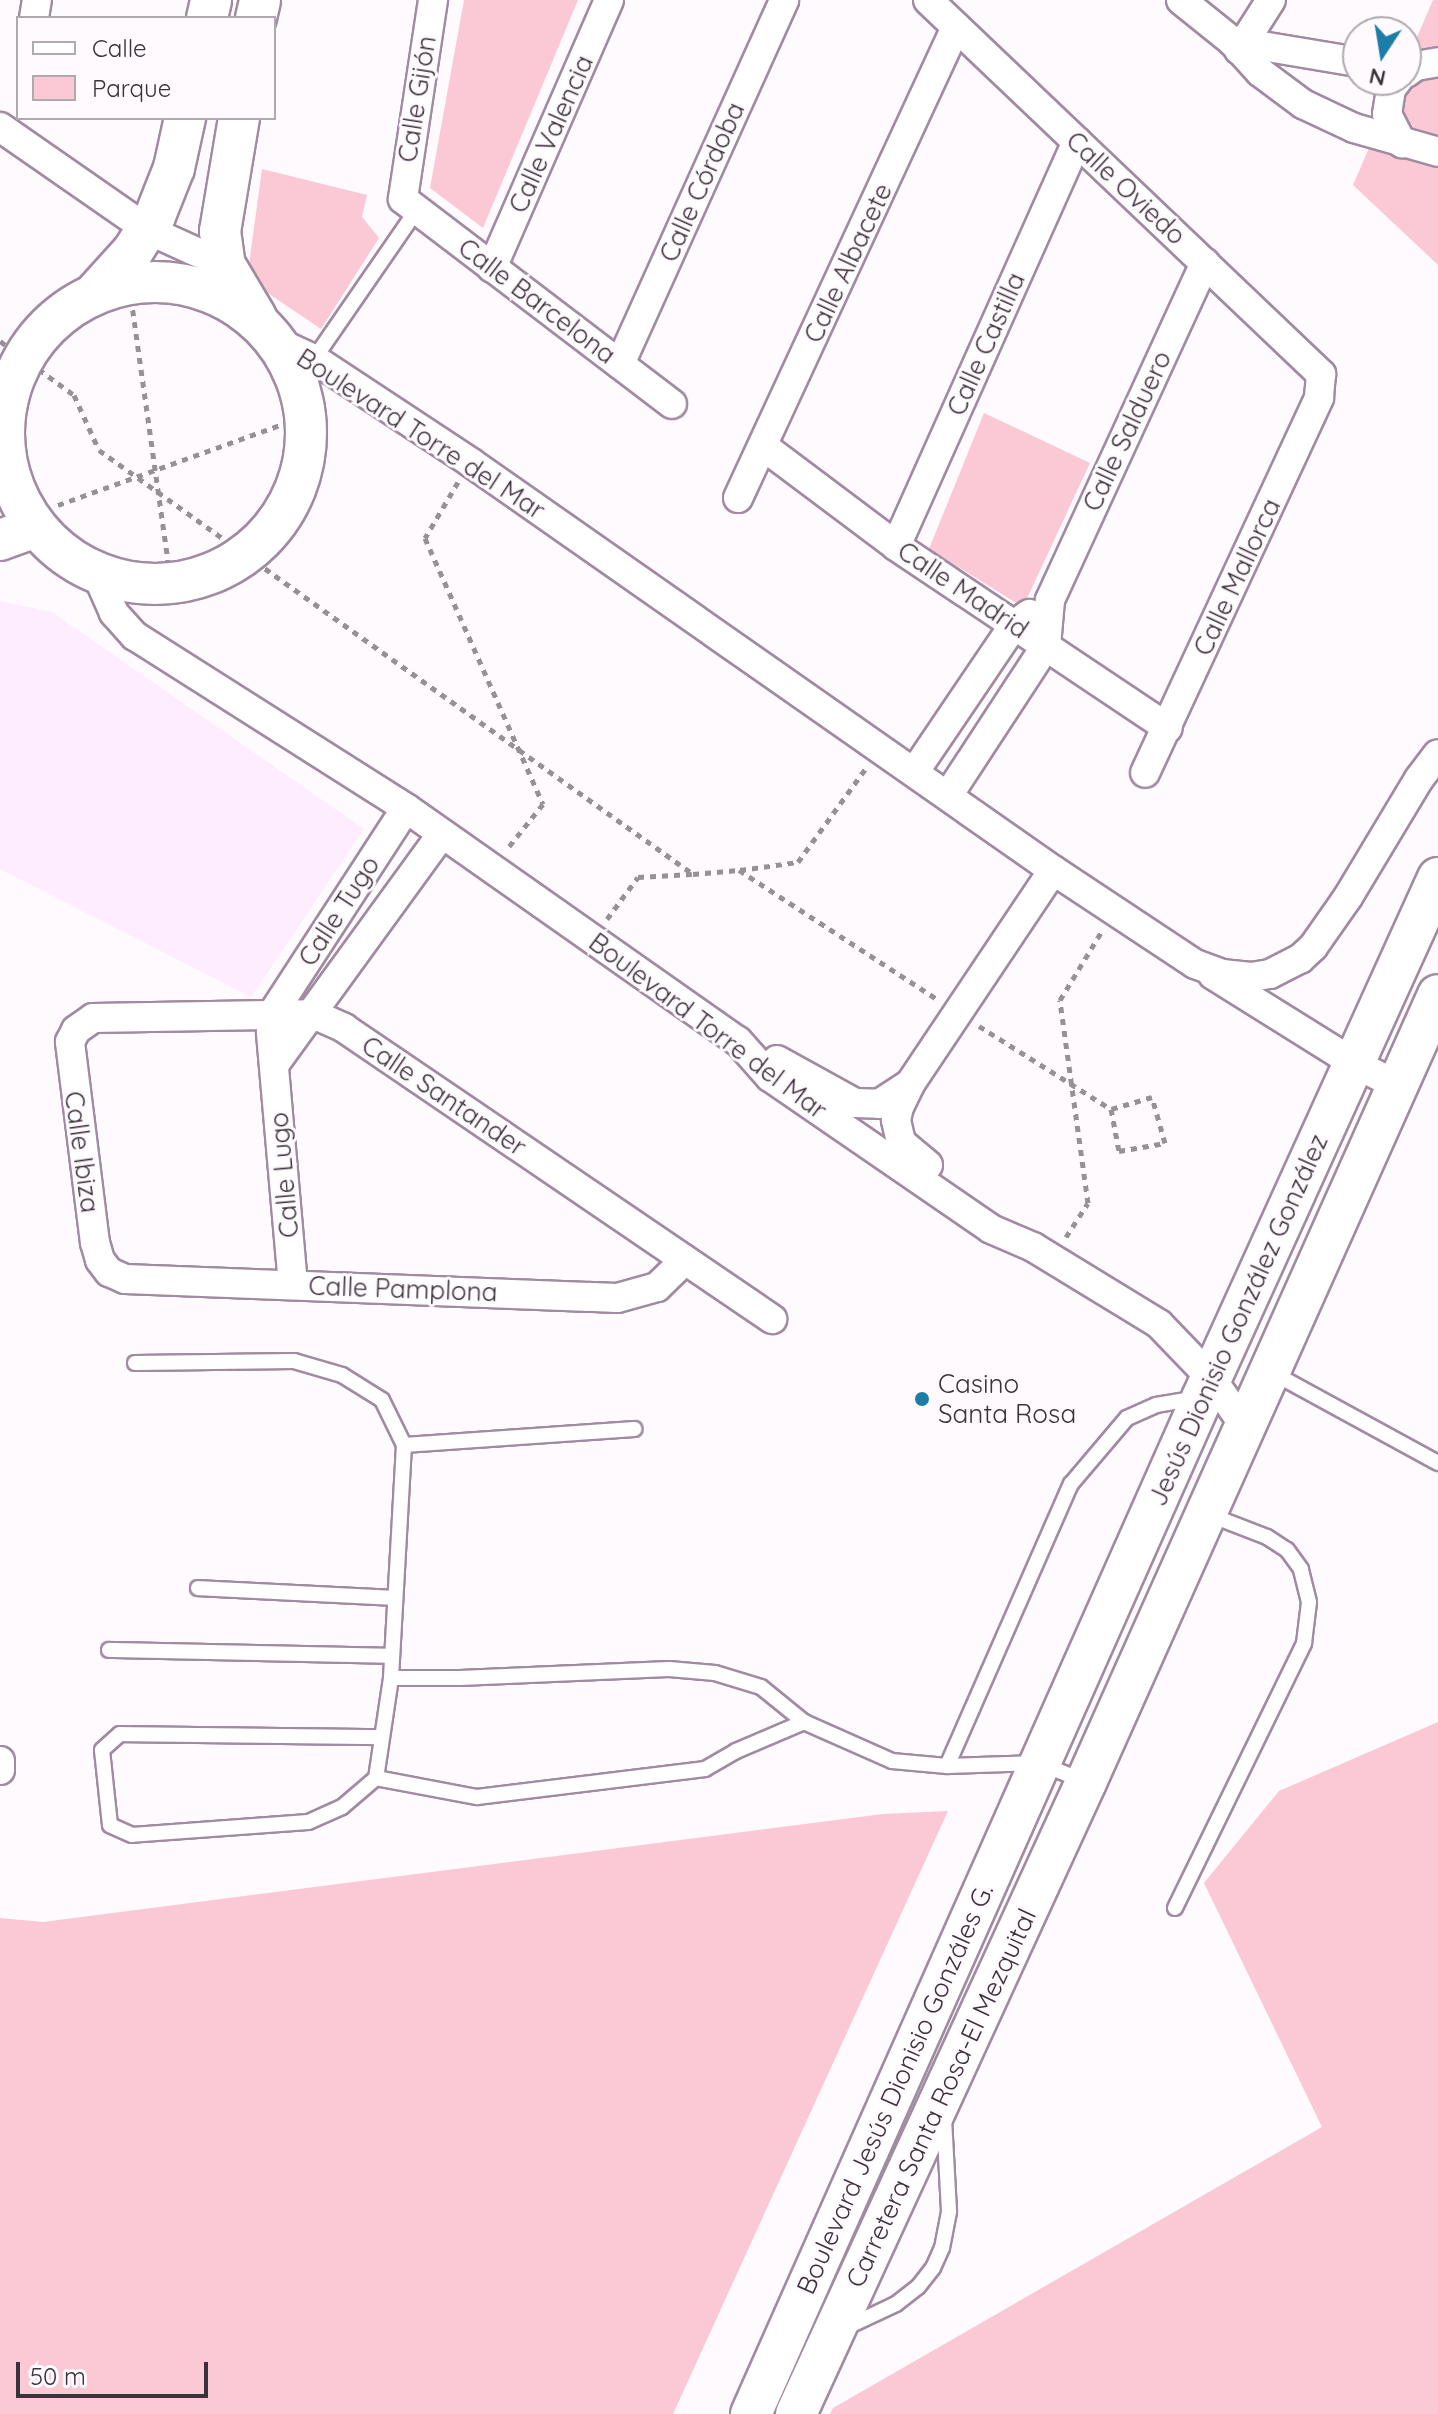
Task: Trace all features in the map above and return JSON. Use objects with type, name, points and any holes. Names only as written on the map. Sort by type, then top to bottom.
[{"type":"main road","points":[[112,289],[148,230],[174,168],[185,120]]},
{"type":"main road","points":[[239,120],[220,231],[225,265],[269,333],[298,381],[305,416],[303,468],[287,508],[260,543],[224,568],[171,582],[139,583],[96,572],[22,528],[2,439],[12,350],[57,316],[112,289],[183,283],[224,298],[269,333]]},
{"type":"main road","name":"Jesús Dionisio González González","points":[[1039,1763],[1438,878]]},
{"type":"main road","name":"Jesús Dionisio González González","points":[[1086,1782],[1438,995]]},
{"type":"main road","name":"Boulevard Jesús Dionisio Gonzáles G.","points":[[751,2414],[1039,1763]]},
{"type":"main road","name":"Carretera Santa Rosa-El Mezquital","points":[[796,2414],[1086,1782]]},
{"type":"street","name":"Calle Gijón","points":[[409,204],[433,0]]},
{"type":"street","name":"Calle Valencia","points":[[492,268],[609,0]]},
{"type":"street","name":"Calle Córdoba","points":[[620,364],[784,0]]},
{"type":"street","name":"Calle Oviedo","points":[[928,0],[1318,369],[1322,378]]},
{"type":"street","points":[[1181,0],[1238,44],[1260,72],[1303,104],[1354,128],[1438,152]]},
{"type":"street","points":[[1238,44],[1271,0]]},
{"type":"street","name":"Calle Albacete","points":[[738,498],[956,27]]},
{"type":"street","points":[[1238,44],[1342,60]]},
{"type":"street","points":[[1390,96],[1387,114],[1402,143]]},
{"type":"street","points":[[0,127],[148,230],[225,265]]},
{"type":"street","name":"Calle Castilla","points":[[896,546],[1077,142]]},
{"type":"street","name":"Calle Barcelona","points":[[409,204],[672,404]]},
{"type":"street","name":"Calle Salduero","points":[[949,794],[1046,646],[1050,600],[1205,263]]},
{"type":"street","name":"Boulevard Torre del Mar","points":[[269,333],[314,359],[470,462],[949,794],[1053,870],[1195,964],[1354,1063],[1398,1086]]},
{"type":"street","name":"Calle Mallorca","points":[[1145,773],[1319,398],[1322,378]]},
{"type":"street","name":"Calle Madrid","points":[[763,446],[896,546],[1168,728]]},
{"type":"street","name":"Boulevard Torre del Mar","points":[[96,572],[114,613],[135,636],[406,808],[738,1041],[770,1077],[991,1229],[1043,1253],[1159,1324],[1207,1388],[1244,1425]]},
{"type":"street","points":[[915,771],[1014,625],[1050,600]]},
{"type":"street","name":"Boulevard Torre del Mar","points":[[1195,964],[1222,974],[1251,977],[1270,974],[1300,959],[1348,897],[1419,779],[1438,754]]},
{"type":"street","name":"Calle Tugo","points":[[273,1013],[406,808]]},
{"type":"street","name":"Calle Tugo","points":[[313,1014],[442,834]]},
{"type":"street","points":[[1043,1253],[1000,1215],[908,1151],[901,1142],[896,1120],[910,1084],[1053,870]]},
{"type":"street","points":[[339,912],[371,933]]},
{"type":"street","name":"Calle Lugo","points":[[273,1013],[274,1065],[293,1285]]},
{"type":"street","points":[[274,1065],[313,1014]]},
{"type":"street","name":"Calle Santander","points":[[76,1030],[93,1018],[313,1014],[344,1028],[772,1319]]},
{"type":"street","name":"Calle Ibiza","points":[[76,1030],[70,1042],[70,1058],[95,1243],[100,1260],[109,1272]]},
{"type":"street","points":[[738,1041],[855,1103],[879,1104],[910,1084]]},
{"type":"street","name":"Calle Pamplona","points":[[109,1272],[143,1281],[617,1298],[657,1287],[685,1260]]},
{"type":"street","points":[[0,1761],[0,1770]]},
{"type":"lane","points":[[314,359],[409,204]]},
{"type":"lane","points":[[135,1363],[294,1361],[342,1375],[382,1400],[404,1445],[391,1678],[376,1778],[342,1807],[308,1822],[132,1835],[110,1825],[102,1750],[120,1734],[380,1737]]},
{"type":"lane","points":[[1270,1371],[1438,1463]]},
{"type":"lane","points":[[947,1766],[1071,1484],[1127,1418],[1207,1388]]},
{"type":"lane","points":[[404,1445],[634,1429]]},
{"type":"lane","points":[[1175,1908],[1304,1643],[1309,1602],[1301,1569],[1287,1550],[1267,1537],[1206,1513]]},
{"type":"lane","points":[[198,1588],[394,1598]]},
{"type":"lane","points":[[109,1650],[392,1656]]},
{"type":"lane","points":[[391,1678],[695,1670],[761,1687],[804,1722],[892,1761],[947,1766],[1039,1763],[1086,1782]]},
{"type":"lane","points":[[376,1778],[477,1797],[705,1769],[736,1751],[804,1722]]},
{"type":"lane","points":[[833,2333],[896,2304],[918,2287],[938,2258],[949,2211],[942,2096]]},
{"type":"path","points":[[112,289],[155,469],[171,582]]},
{"type":"path","points":[[12,350],[74,395],[99,450],[693,874]]},
{"type":"path","points":[[22,528],[135,476],[305,416]]},
{"type":"path","points":[[470,462],[425,538],[543,804],[491,868]]},
{"type":"path","points":[[592,939],[638,877],[739,870],[798,862],[881,748]]},
{"type":"path","points":[[739,870],[1111,1109],[1119,1151],[1165,1143],[1152,1097],[1111,1109]]},
{"type":"path","points":[[1043,1253],[1088,1203],[1060,1000],[1115,910]]},
{"type":"shaded area","points":[[0,601],[52,612],[364,829],[251,997],[0,869]]},
{"type":"green space","points":[[464,0],[578,0],[483,228],[430,188]]},
{"type":"green space","points":[[1433,0],[1438,0],[1438,265],[1353,185],[1391,96],[1422,96],[1422,25]]},
{"type":"green space","points":[[262,169],[367,195],[362,217],[379,238],[321,329],[247,279]]},
{"type":"green space","points":[[984,413],[1090,463],[1023,607],[929,549]]},
{"type":"green space","points":[[1438,1722],[1438,2414],[830,2414],[833,2408],[1322,2127],[1204,1883],[1279,1791]]},
{"type":"green space","points":[[948,1811],[673,2414],[0,2414],[0,1918],[43,1922],[883,1814]]},
{"type":"place","name":"Casino Santa Rosa","points":[[922,1399]]}]
